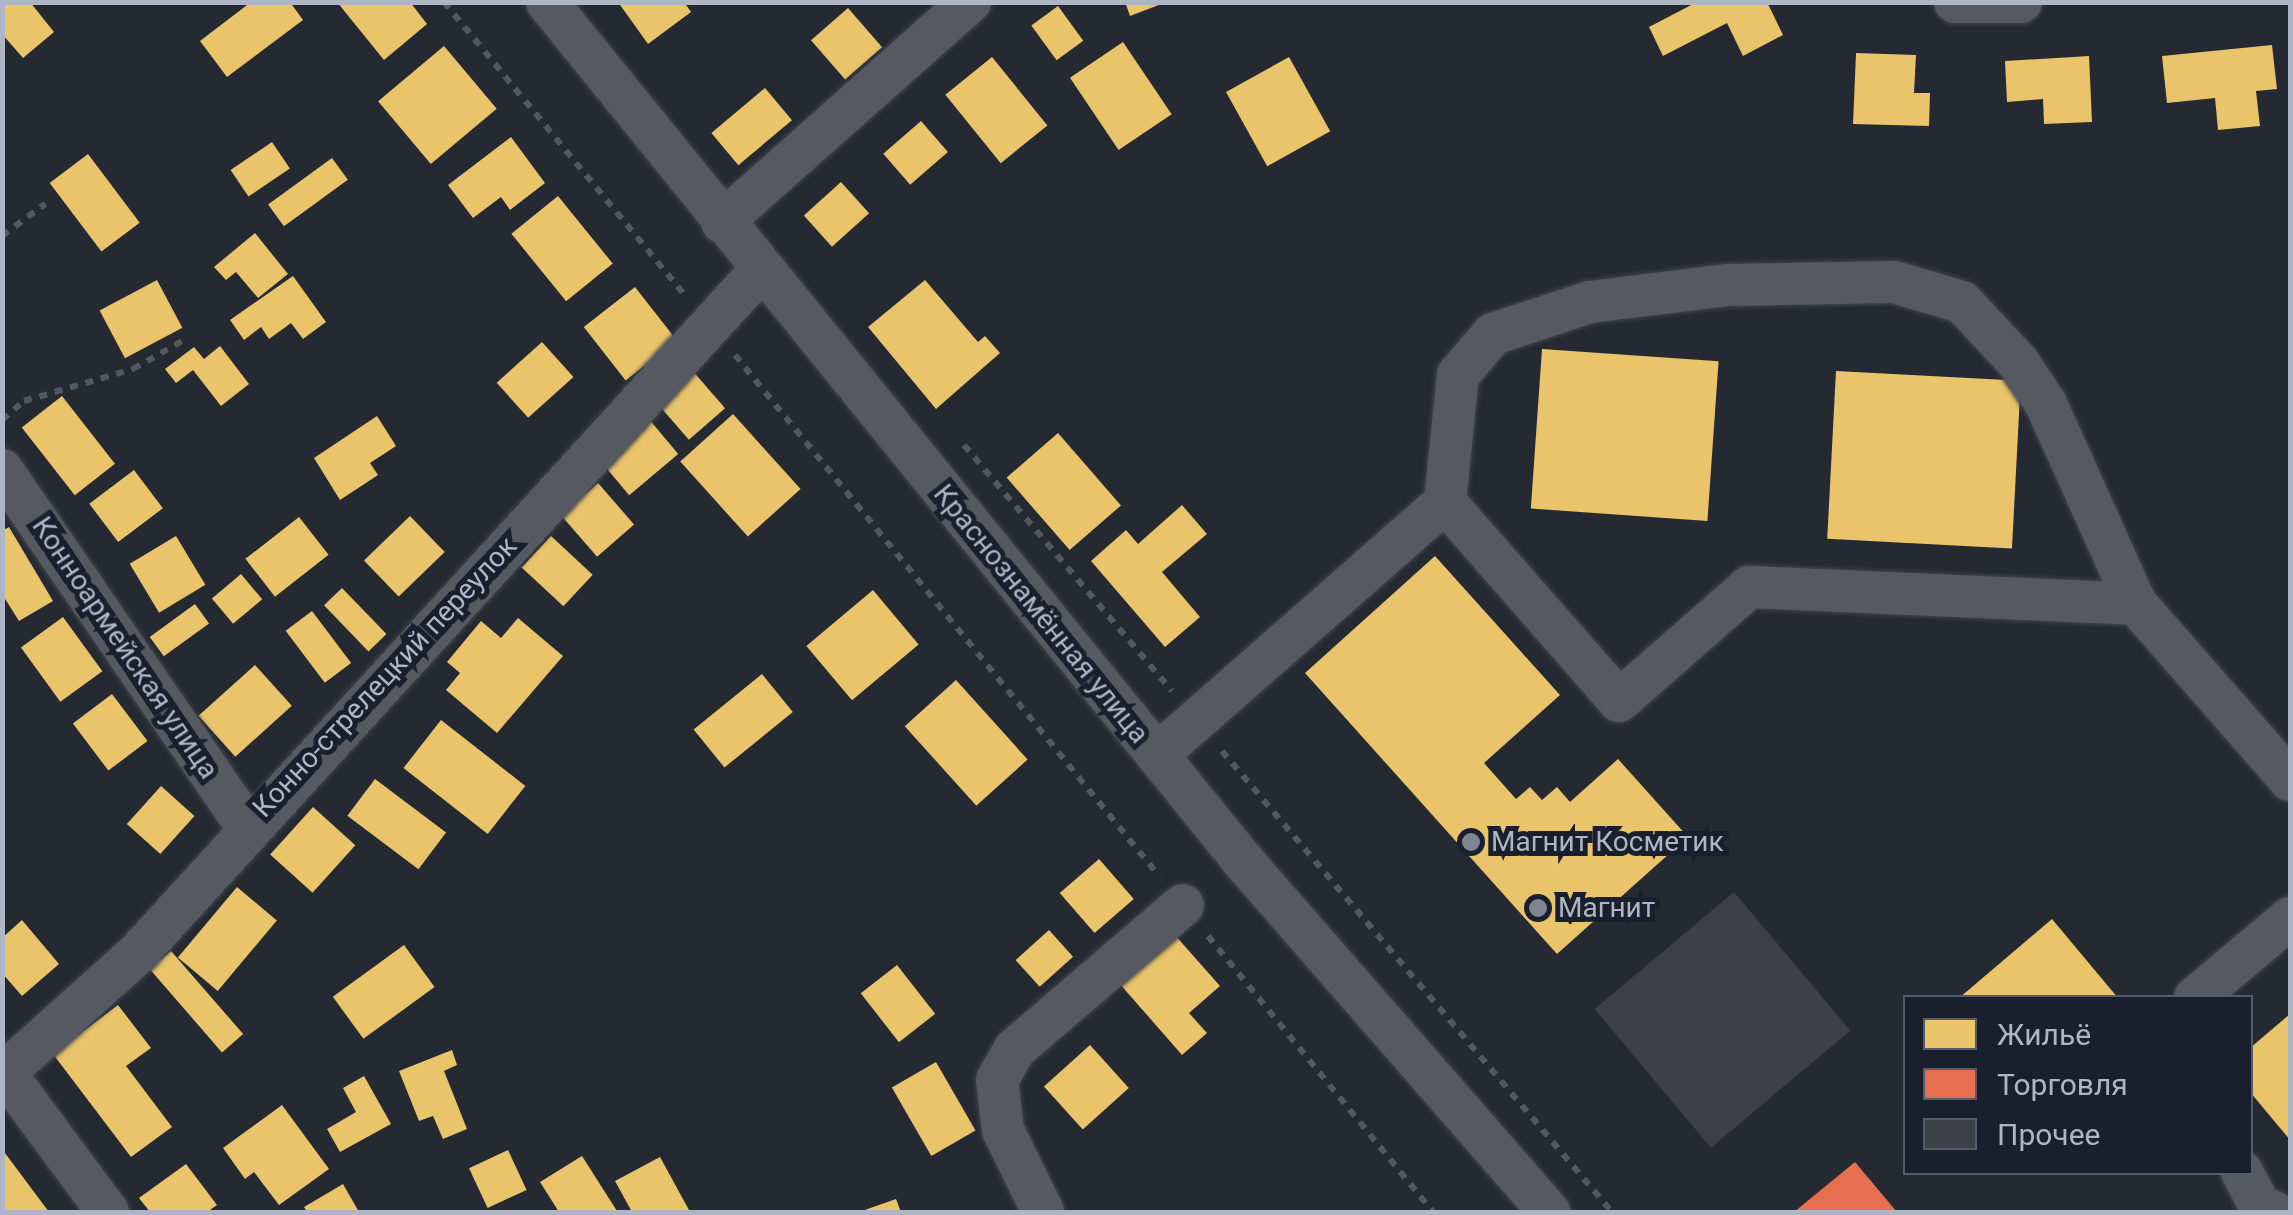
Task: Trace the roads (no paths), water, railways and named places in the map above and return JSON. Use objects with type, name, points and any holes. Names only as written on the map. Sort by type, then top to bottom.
[{"type":"street","name":"Краснознамённая улица","points":[[547,2],[760,272],[1157,755],[1549,1212]]},
{"type":"street","points":[[722,222],[970,2]]},
{"type":"street","points":[[1955,2],[2020,2]]},
{"type":"street","name":"Конно-стрелецкий переулок","points":[[4,1074],[139,952],[247,826],[760,272]]},
{"type":"street","points":[[1157,755],[1445,502],[1458,375],[1493,334],[1590,302],[1730,285],[1894,282],[1962,302],[2018,362],[2046,404],[2136,604],[2290,780]]},
{"type":"street","name":"Конноармейская улица","points":[[2,470],[247,826]]},
{"type":"street","points":[[1445,502],[1620,702],[1749,587],[2136,604]]},
{"type":"street","points":[[1043,1212],[1003,1130],[997,1080],[1015,1049],[1183,904]]},
{"type":"street","points":[[2199,995],[2290,918]]},
{"type":"street","points":[[4,1074],[108,1212]]},
{"type":"street","points":[[2244,1175],[2260,1206],[2274,1212]]},
{"type":"place","name":"Магнит Косметик","points":[[1471,842]]},
{"type":"place","name":"Магнит","points":[[1538,908]]}]
